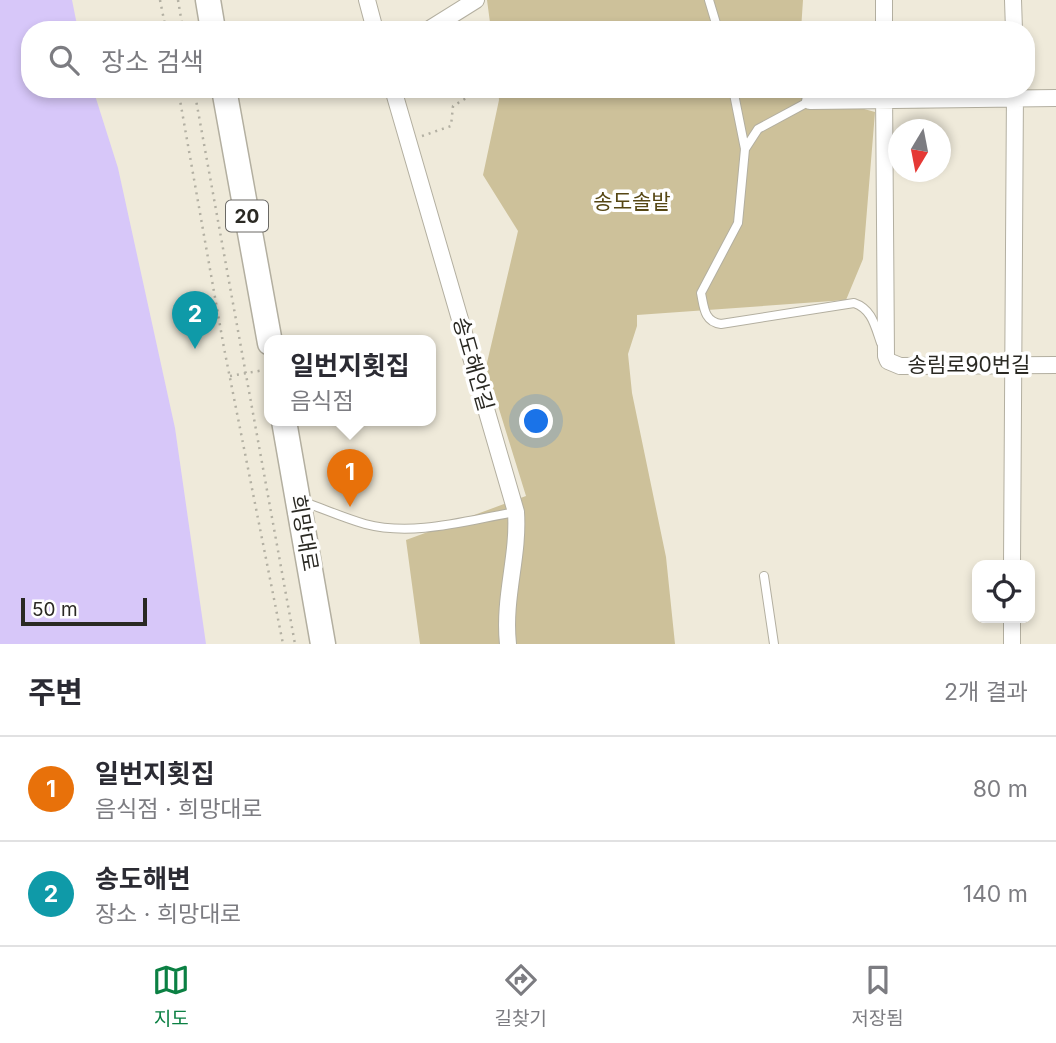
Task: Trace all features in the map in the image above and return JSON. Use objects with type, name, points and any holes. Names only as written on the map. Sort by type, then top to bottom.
[{"type":"main road","points":[[208,0],[212,21]]},
{"type":"main road","name":"20","points":[[226,98],[269,335]]},
{"type":"main road","name":"희망대로","points":[[285,426],[324,644]]},
{"type":"street","points":[[367,0],[373,21]]},
{"type":"street","points":[[442,21],[476,0]]},
{"type":"street","points":[[884,0],[884,21]]},
{"type":"street","points":[[1013,0],[1014,21]]},
{"type":"street","points":[[1035,96],[1056,98]]},
{"type":"street","name":"송도해안길","points":[[396,98],[516,512],[516,540],[506,607],[508,644]]},
{"type":"street","points":[[810,101],[847,98]]},
{"type":"street","points":[[884,98],[886,356]]},
{"type":"street","points":[[1012,560],[1011,365],[1015,98]]},
{"type":"street","name":"송림로90번길","points":[[886,356],[888,362],[900,366],[1056,365]]},
{"type":"street","points":[[1012,623],[1012,644]]},
{"type":"lane","points":[[709,0],[715,21]]},
{"type":"lane","points":[[735,98],[745,149],[737,223],[701,293],[708,318],[721,324],[854,303],[869,312],[886,356]]},
{"type":"lane","points":[[745,149],[758,129],[810,101]]},
{"type":"lane","points":[[298,500],[366,524],[403,528],[422,528],[516,512]]},
{"type":"lane","points":[[764,576],[774,644]]},
{"type":"path","points":[[160,0],[164,21]]},
{"type":"path","points":[[178,0],[182,21]]},
{"type":"path","points":[[180,98],[230,376],[283,644]]},
{"type":"path","points":[[196,98],[295,644]]},
{"type":"path","points":[[409,141],[451,126],[453,106],[466,98]]},
{"type":"path","points":[[230,376],[264,370]]},
{"type":"green space","points":[[487,0],[803,0],[802,21],[490,21]]},
{"type":"green space","name":"송도솔밭","points":[[824,98],[875,112],[863,259],[846,300],[637,315],[637,326],[628,354],[632,393],[666,557],[675,644],[420,644],[406,540],[526,496],[486,367],[518,231],[483,175],[499,100]]},
{"type":"shaded area","points":[[0,0],[72,0],[76,21],[21,21],[21,98],[96,98],[118,168],[175,428],[206,644],[0,644]]},
{"type":"place","name":"송도해변","points":[[195,349]]},
{"type":"place","name":"일번지횟집","points":[[350,507]]}]
